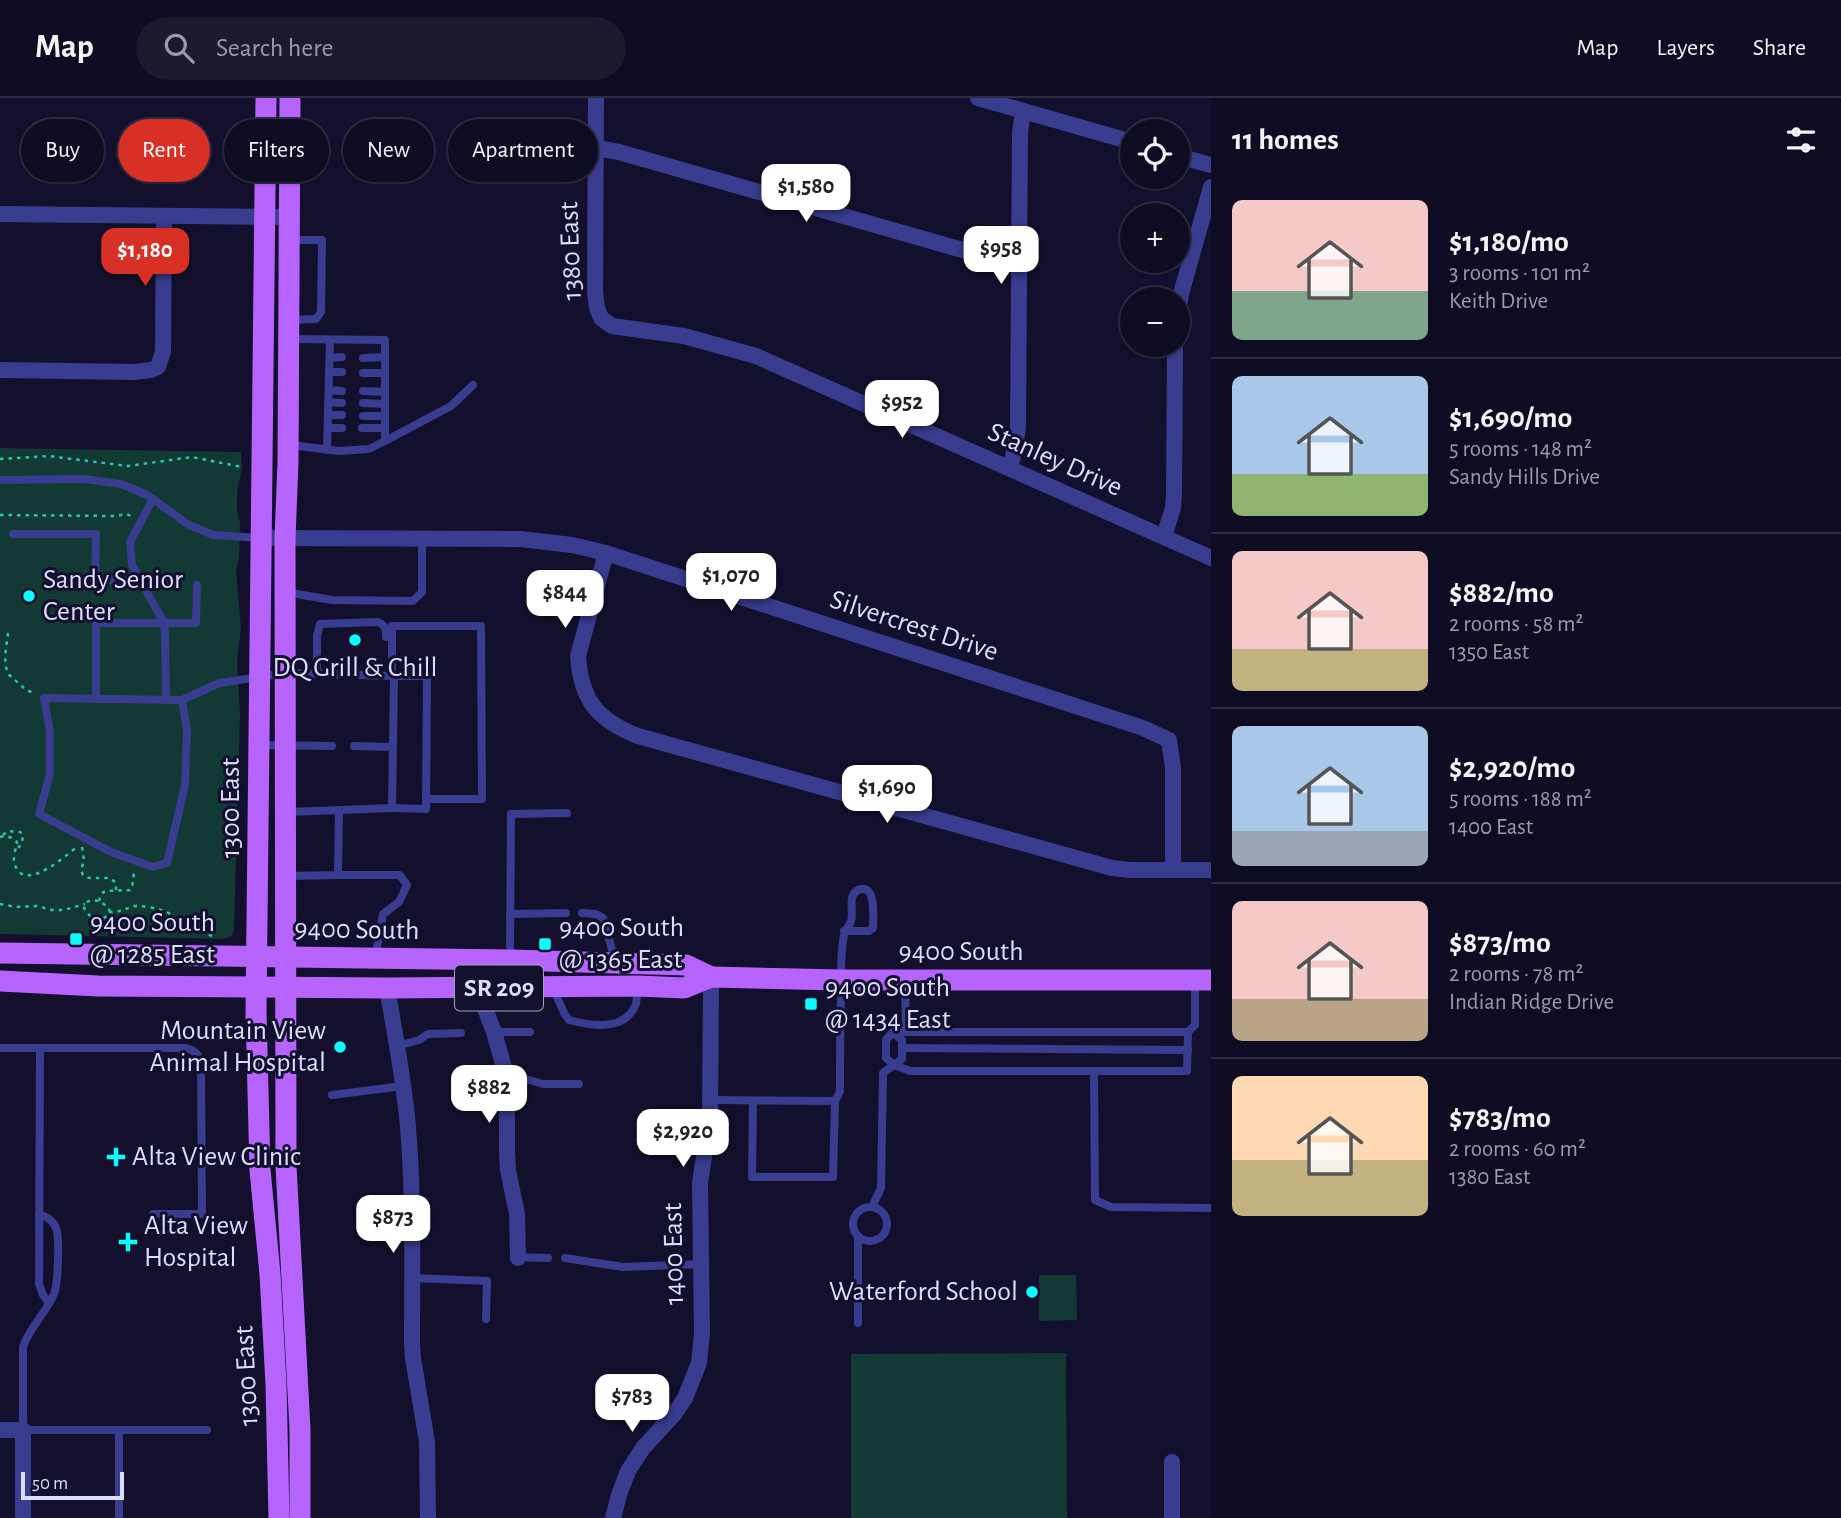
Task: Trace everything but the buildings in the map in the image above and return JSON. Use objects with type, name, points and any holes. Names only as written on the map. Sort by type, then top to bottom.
[{"type":"main road","name":"1300 East","points":[[266,98],[257,988],[260,1170],[270,1274],[279,1518]]},
{"type":"main road","name":"1300 East","points":[[289,98],[288,444],[285,538],[286,1167],[300,1429],[300,1518]]},
{"type":"main road","name":"9400 South","points":[[0,953],[686,965],[711,977]]},
{"type":"main road","name":"9400 South","points":[[0,981],[98,986],[257,988],[684,988],[711,977],[841,980],[1203,980]]},
{"type":"street","name":"1380 East","points":[[596,98],[596,119]]},
{"type":"street","points":[[978,98],[1120,139]]},
{"type":"street","points":[[1010,468],[1018,427],[1020,133],[1023,111]]},
{"type":"street","points":[[598,148],[619,152],[987,257],[1019,260]]},
{"type":"street","points":[[1190,159],[1211,165]]},
{"type":"street","name":"1380 East","points":[[596,182],[596,292],[601,318]]},
{"type":"street","points":[[1183,287],[1211,187]]},
{"type":"street","points":[[0,214],[289,217]]},
{"type":"street","points":[[0,370],[134,372],[158,367],[163,352],[164,215]]},
{"type":"street","name":"Stanley Drive","points":[[601,318],[612,326],[684,336],[756,356],[1211,558]]},
{"type":"street","points":[[1164,536],[1174,496],[1175,357]]},
{"type":"street","name":"Silvercrest Drive","points":[[262,538],[498,538],[572,545],[606,553],[1143,728],[1169,740],[1173,768],[1173,870]]},
{"type":"street","points":[[606,553],[578,656],[579,671],[591,704],[601,716],[618,728],[638,736],[1112,869],[1211,870]]},
{"type":"street","name":"1400 East","points":[[613,1518],[628,1471],[643,1448],[685,1398],[699,1363],[702,1264],[699,1183],[711,1101],[711,977]]},
{"type":"street","points":[[387,988],[403,1086],[411,1168],[413,1358],[427,1442],[428,1518]]},
{"type":"street","points":[[477,988],[494,1032],[507,1078],[508,1160],[517,1214],[518,1258]]},
{"type":"street","points":[[0,1430],[23,1430],[23,1517]]},
{"type":"street","points":[[1172,1462],[1172,1518]]},
{"type":"lane","points":[[288,240],[321,240],[321,312],[316,320],[288,330]]},
{"type":"lane","points":[[288,330],[330,340],[384,340],[385,441]]},
{"type":"lane","points":[[327,450],[330,340]]},
{"type":"lane","points":[[330,358],[342,358]]},
{"type":"lane","points":[[363,358],[385,358]]},
{"type":"lane","points":[[329,372],[342,372]]},
{"type":"lane","points":[[363,373],[385,373]]},
{"type":"lane","points":[[288,444],[327,450],[369,449],[451,406],[473,385]]},
{"type":"lane","points":[[329,390],[342,391]]},
{"type":"lane","points":[[363,391],[385,392]]},
{"type":"lane","points":[[328,402],[342,403]]},
{"type":"lane","points":[[363,403],[385,404]]},
{"type":"lane","points":[[328,415],[342,415]]},
{"type":"lane","points":[[363,416],[385,416]]},
{"type":"lane","points":[[328,428],[342,428]]},
{"type":"lane","points":[[362,428],[385,428]]},
{"type":"lane","points":[[0,480],[84,479],[121,484],[153,499],[189,525],[214,535],[262,538]]},
{"type":"lane","points":[[153,499],[130,542],[132,565],[163,622],[166,700]]},
{"type":"lane","points":[[13,534],[96,534],[95,580],[122,580],[137,574]]},
{"type":"lane","points":[[285,592],[332,600],[414,601],[422,592],[422,538]]},
{"type":"lane","points":[[96,699],[96,623],[196,623],[197,585]]},
{"type":"lane","points":[[317,673],[317,636],[320,624],[379,622],[386,629],[391,676]]},
{"type":"lane","points":[[392,808],[392,626],[481,626],[482,799],[426,799]]},
{"type":"lane","points":[[182,700],[187,730],[184,785],[167,863],[153,867],[111,852],[39,814],[50,774],[50,732],[44,698],[182,700],[219,683],[286,673],[427,676],[426,809],[286,812]]},
{"type":"lane","points":[[259,745],[332,746]]},
{"type":"lane","points":[[354,746],[393,747]]},
{"type":"lane","points":[[338,875],[339,810]]},
{"type":"lane","points":[[510,960],[511,814],[567,813]]},
{"type":"lane","points":[[286,876],[400,875],[407,885],[399,902],[383,914],[375,958]]},
{"type":"lane","points":[[753,1101],[752,1177],[833,1177],[835,1101],[840,1091],[844,931],[851,921],[854,894],[858,890],[869,892],[872,897],[873,928],[869,932],[844,931]]},
{"type":"lane","points":[[510,914],[566,913]]},
{"type":"lane","points":[[582,914],[596,914],[603,919],[616,963]]},
{"type":"lane","points":[[905,980],[906,1032]]},
{"type":"lane","points":[[1188,1032],[1187,1071],[910,1071],[894,1065],[886,1058],[886,1040],[893,1032],[1188,1032],[1195,1025],[1203,980]]},
{"type":"lane","points":[[553,988],[569,1020],[601,1026],[623,1022],[636,1004],[638,986]]},
{"type":"lane","points":[[494,1032],[530,1032]]},
{"type":"lane","points":[[872,1208],[881,1188],[883,1073],[902,1059],[902,1040],[893,1032]]},
{"type":"lane","points":[[397,1046],[419,1040],[428,1034],[461,1033]]},
{"type":"lane","points":[[0,1048],[185,1048],[197,1054],[201,1066],[202,1214],[153,1214]]},
{"type":"lane","points":[[40,1048],[39,1284],[49,1303]]},
{"type":"lane","points":[[902,1048],[1188,1050]]},
{"type":"lane","points":[[1094,1071],[1095,1200],[1111,1207],[1211,1209]]},
{"type":"lane","points":[[507,1078],[522,1078],[543,1084],[579,1084]]},
{"type":"lane","points":[[332,1095],[403,1086]]},
{"type":"lane","points":[[711,1101],[835,1101]]},
{"type":"lane","points":[[858,1236],[867,1241],[883,1234],[886,1230],[882,1213],[872,1208],[862,1209],[855,1217],[853,1227],[858,1236],[858,1324]]},
{"type":"lane","points":[[39,1214],[50,1219],[57,1233],[57,1284],[54,1294],[23,1347],[23,1430],[206,1430]]},
{"type":"lane","points":[[518,1258],[548,1258]]},
{"type":"lane","points":[[565,1258],[623,1267],[702,1264]]},
{"type":"lane","points":[[412,1278],[487,1281],[486,1319]]},
{"type":"lane","points":[[119,1430],[119,1518]]},
{"type":"path","points":[[0,459],[48,456],[128,466],[192,457],[242,467]]},
{"type":"path","points":[[0,515],[127,514],[140,520]]},
{"type":"path","points":[[8,634],[5,657],[7,673],[25,689],[44,698]]},
{"type":"path","points":[[1,675],[7,673]]},
{"type":"path","points":[[1,837],[8,831],[20,832],[23,840],[16,851]]},
{"type":"path","points":[[1,837],[12,838],[17,842],[14,860],[16,867],[24,874],[35,875],[82,843],[83,876],[110,878],[116,883],[116,890]]},
{"type":"path","points":[[99,901],[103,892],[127,891],[132,888],[133,876],[140,862]]},
{"type":"path","points":[[0,904],[64,910],[91,900],[99,901],[108,907],[110,912]]},
{"type":"path","points":[[85,904],[85,911],[94,918],[102,919],[110,912],[124,911],[134,905],[167,911],[180,928],[203,930],[215,939]]},
{"type":"green space","points":[[0,448],[241,452],[242,467],[237,492],[240,522],[239,559],[236,570],[241,628],[237,661],[240,714],[232,936],[223,939],[0,934]]},
{"type":"green space","points":[[1039,1275],[1076,1275],[1077,1320],[1039,1321]]},
{"type":"green space","points":[[1066,1353],[1067,1518],[851,1518],[851,1354]]},
{"type":"place","name":"Sandy Senior Center","points":[[29,596]]},
{"type":"place","name":"DQ Grill & Chill","points":[[355,640]]},
{"type":"place","name":"9400 South @ 1285 East","points":[[76,939]]},
{"type":"place","name":"9400 South @ 1365 East","points":[[545,944]]},
{"type":"place","name":"9400 South @ 1434 East","points":[[811,1004]]},
{"type":"place","name":"Mountain View Animal Hospital","points":[[340,1047]]},
{"type":"place","name":"Alta View Clinic","points":[[116,1157]]},
{"type":"place","name":"Alta View Hospital","points":[[128,1242]]},
{"type":"place","name":"Waterford School","points":[[1032,1292]]}]
